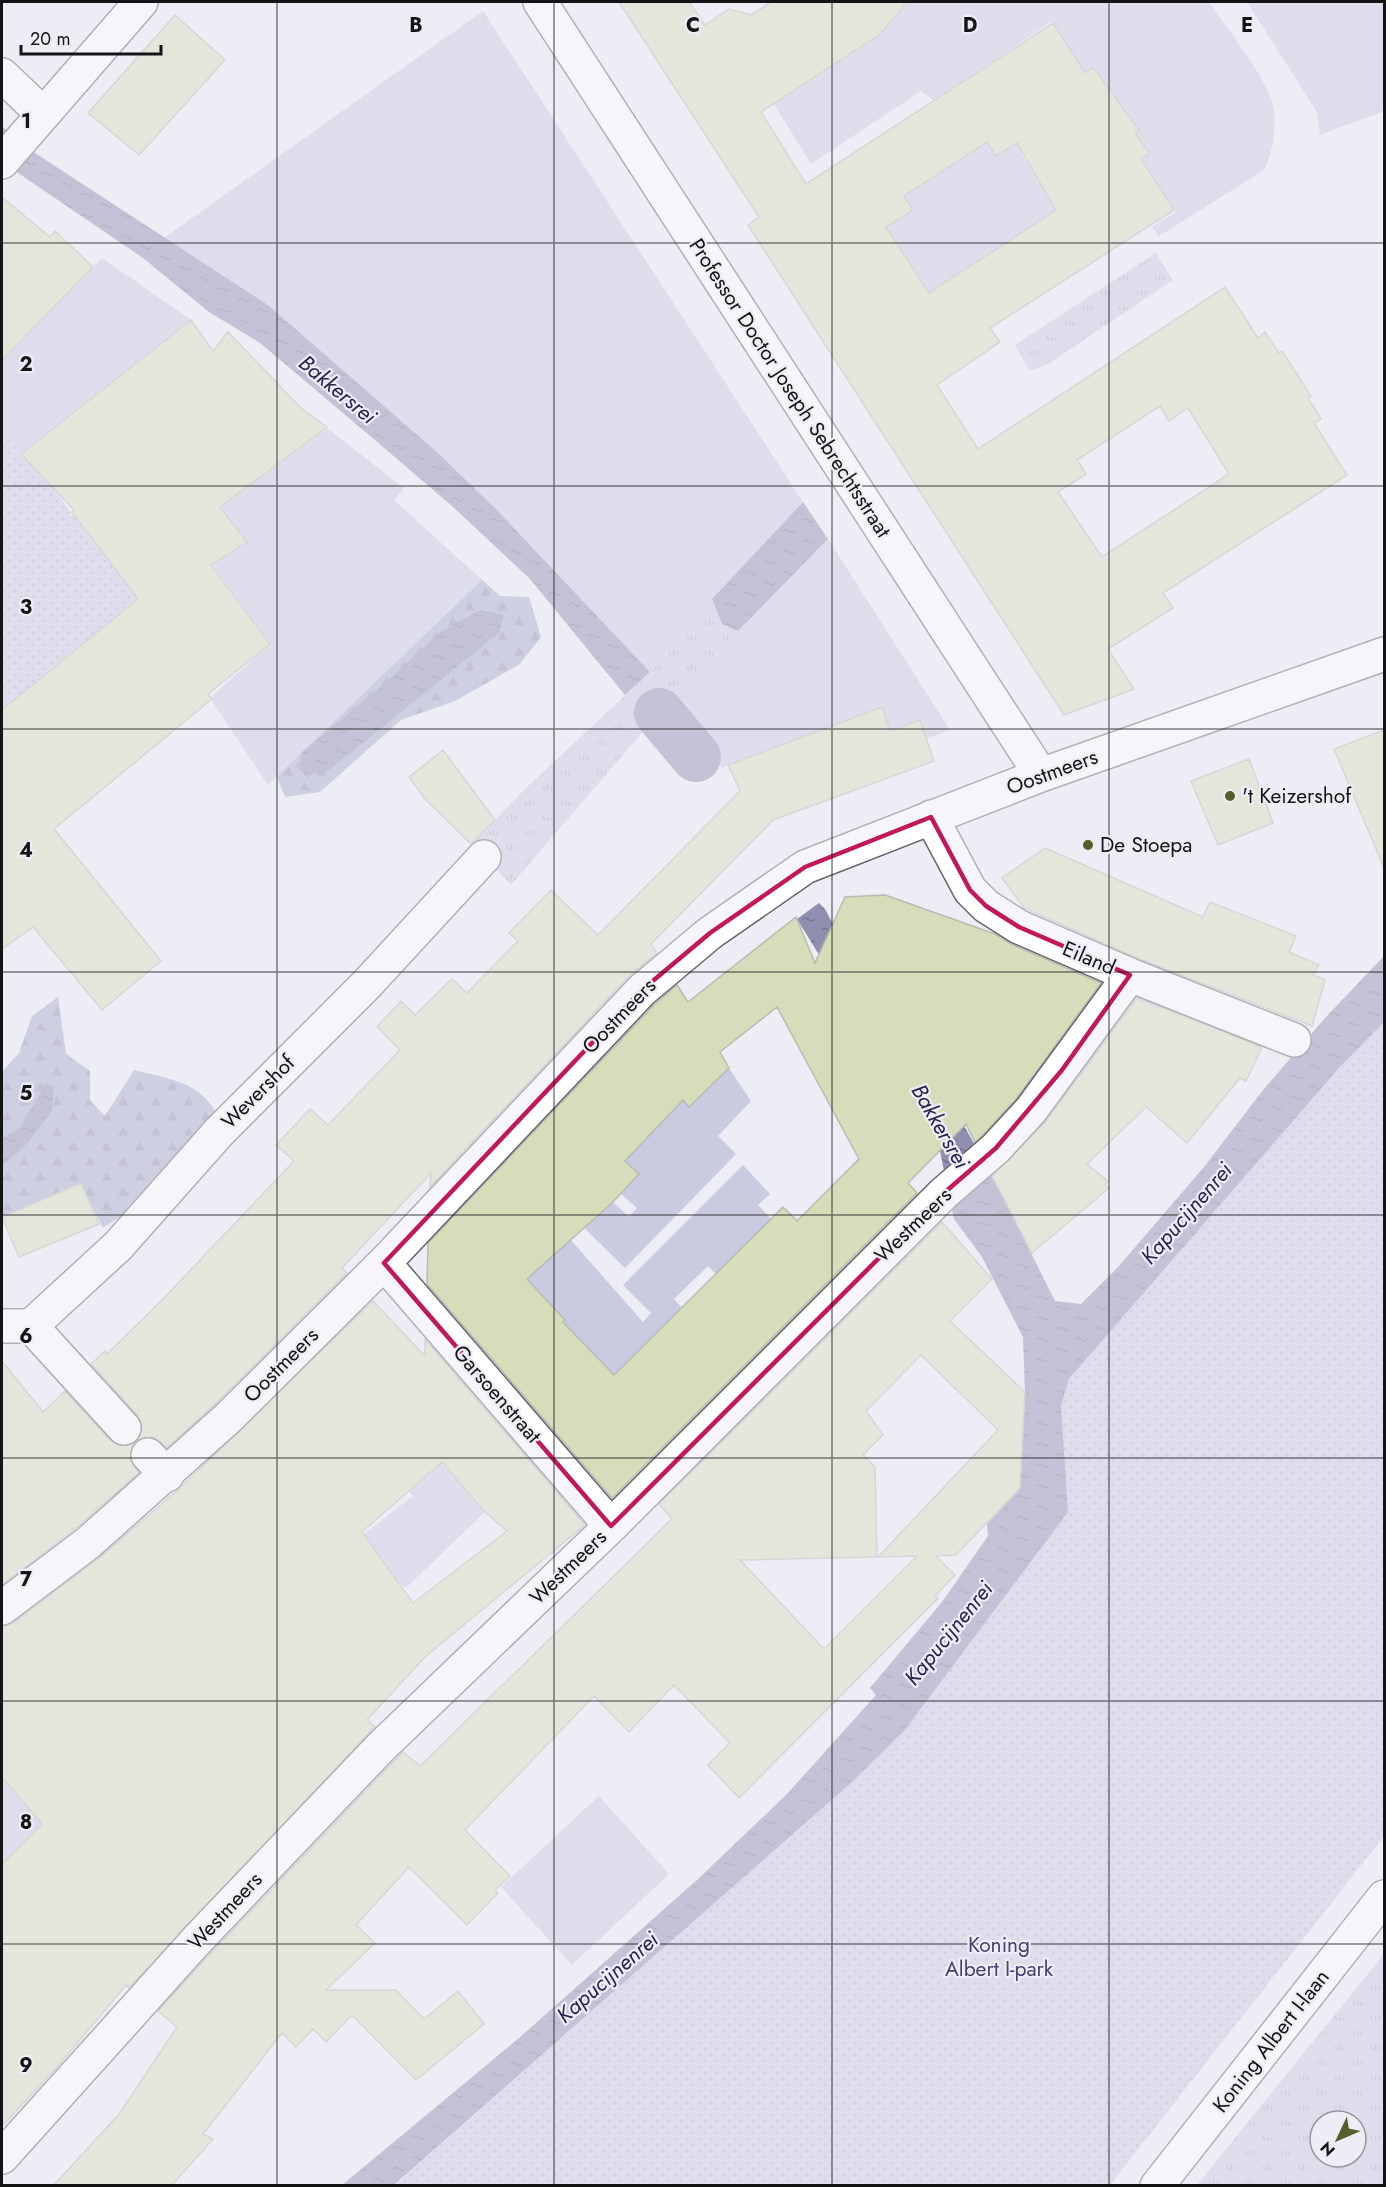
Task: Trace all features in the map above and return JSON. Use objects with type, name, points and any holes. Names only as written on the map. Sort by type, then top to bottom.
[{"type":"street","points":[[2,162],[141,2]]},
{"type":"street","name":"Professor Doctor Joseph Sebrechtsstraat","points":[[540,2],[1041,775]]},
{"type":"street","points":[[2,75],[35,123]]},
{"type":"street","name":"Oostmeers","points":[[2,1608],[88,1543],[157,1465],[384,1263],[642,990],[710,933],[805,867],[1041,775],[1384,654]]},
{"type":"street","name":"Eiland","points":[[931,817],[970,890],[986,906],[1019,927],[1130,975],[1294,1040]]},
{"type":"street","name":"Wevershof","points":[[124,1428],[16,1326],[118,1246],[219,1132],[367,984],[484,857]]},
{"type":"street","name":"Westmeers","points":[[2,2157],[197,1940],[381,1747],[611,1526],[944,1193],[983,1159],[1031,1110],[1130,975]]},
{"type":"street","name":"Garsoenstraat","points":[[384,1263],[611,1526]]},
{"type":"street","name":"Koning Albert I-laan","points":[[1157,2186],[1379,1904]]},
{"type":"highlighted area","points":[[931,817],[970,890],[986,906],[1019,927],[1130,975],[1062,1070],[996,1148],[944,1193],[611,1526],[384,1263],[642,990],[710,933],[805,867]]},
{"type":"green space","points":[[897,2],[1209,2],[1255,67],[1273,106],[1275,122],[1273,139],[1264,170],[1159,236],[1152,227],[1176,212],[1141,159],[1149,153],[1135,133],[1139,130],[1094,68],[1085,73],[1052,21],[934,101],[921,91],[811,164],[774,104],[879,35],[897,15]]},
{"type":"green space","points":[[1247,2],[1384,2],[1384,111],[1320,135],[1317,112]]},
{"type":"green space","points":[[483,11],[803,502],[712,599],[650,672],[495,508],[438,453],[268,305],[164,238]]},
{"type":"green space","points":[[1030,124],[1022,155],[1040,183],[1072,190],[1077,197],[910,305],[905,298],[912,267],[894,239],[863,233],[912,210],[904,196],[987,142],[996,156],[1013,146]]},
{"type":"green space","points":[[1156,253],[1173,280],[1048,364],[1030,371],[1015,345]]},
{"type":"green space","points":[[102,258],[191,320],[21,454],[2,432],[2,360]]},
{"type":"green space","points":[[305,411],[404,488],[394,500],[482,580],[268,785],[210,698],[270,644],[212,564],[219,507]]},
{"type":"green space","points":[[2,432],[51,486],[71,512],[67,516],[73,514],[138,599],[2,710]]},
{"type":"green space","points":[[828,539],[950,730],[926,739],[920,720],[890,731],[882,707],[722,768],[670,700]]},
{"type":"green space","points":[[460,560],[500,596],[529,597],[541,637],[520,664],[455,701],[401,720],[320,792],[285,797],[273,766]]},
{"type":"green space","points":[[712,599],[722,624],[738,631],[670,700],[511,885],[472,844],[525,789],[650,672]]},
{"type":"green space","points":[[58,997],[66,1054],[90,1071],[90,1100],[105,1116],[134,1070],[185,1084],[205,1098],[220,1121],[124,1214],[103,1228],[80,1183],[2,1217],[2,1072],[19,1053],[32,1016]]},
{"type":"green space","name":"Koning Albert I-park","points":[[1384,1022],[1384,1836],[1110,2185],[394,2186],[852,1782],[904,1731],[979,1628],[1063,1455],[1061,1406],[1069,1379],[1339,1068]]},
{"type":"green space","points":[[729,1068],[751,1101],[718,1136],[736,1154],[625,1268],[568,1212],[595,1185],[629,1217],[637,1208],[621,1194],[639,1174],[625,1161],[682,1098],[689,1107]]},
{"type":"green space","points":[[743,1165],[770,1194],[758,1205],[783,1232],[757,1256],[745,1244],[716,1274],[708,1266],[674,1299],[683,1309],[604,1384],[523,1283],[570,1239],[643,1322],[651,1313],[623,1285]]},
{"type":"green space","points":[[437,1460],[488,1509],[406,1588],[350,1545],[413,1496],[407,1489]]},
{"type":"green space","points":[[2,1777],[42,1824],[2,1864]]},
{"type":"green space","points":[[599,1796],[669,1874],[572,1965],[501,1887]]},
{"type":"green space","points":[[1384,1954],[1384,2185],[1197,2185]]},
{"type":"water","points":[[2,126],[35,153],[268,305],[438,453],[495,508],[650,672],[625,695],[530,579],[452,506],[375,440],[260,343],[209,312],[143,258],[2,162]]},
{"type":"water","points":[[803,502],[828,539],[738,631],[722,624],[712,599]]},
{"type":"water","points":[[481,610],[504,615],[499,633],[328,771],[317,772],[307,777],[295,765],[301,762],[302,752],[377,690],[443,630]]},
{"type":"water","name":"Kapucijnenrei","points":[[819,903],[825,909],[845,947],[959,1117],[993,1177],[1055,1301],[1081,1304],[1119,1266],[1204,1167],[1263,1090],[1326,1017],[1384,956],[1384,1022],[1339,1068],[1069,1379],[1061,1406],[1068,1512],[904,1731],[852,1782],[394,2185],[341,2186],[519,2038],[698,1879],[787,1794],[876,1695],[870,1688],[942,1602],[988,1536],[987,1524],[1019,1490],[1025,1392],[1023,1337],[982,1257],[954,1219],[940,1151],[797,919]]},
{"type":"water","points":[[46,1084],[54,1087],[52,1111],[24,1147],[2,1165],[2,1138],[18,1130]]},
{"type":"building","points":[[619,2],[689,2],[705,25],[729,9],[751,15],[771,2],[908,2],[879,35],[761,112],[806,184],[1053,23],[1085,73],[1093,67],[1139,130],[1135,133],[1150,154],[1141,159],[1174,210],[990,328],[1000,342],[937,385],[978,449],[1225,287],[1258,338],[1265,332],[1279,353],[1282,351],[1311,396],[1308,398],[1321,419],[1314,423],[1347,475],[1163,593],[1173,608],[1108,649],[1134,689],[1064,715],[748,225],[759,217]],"holes":[[[987,142],[996,156],[1017,143],[1056,210],[929,293],[886,227],[913,210],[904,196]],[[1160,406],[1169,421],[1188,408],[1229,474],[1102,557],[1058,492],[1086,474],[1077,460]]]},
{"type":"building","points":[[175,15],[225,60],[139,155],[88,113]]},
{"type":"building","points":[[2,197],[50,237],[55,231],[93,267],[2,360]]},
{"type":"building","points":[[191,320],[213,351],[228,332],[301,408],[327,427],[220,507],[247,542],[211,565],[270,644],[208,694],[212,699],[54,829],[161,961],[102,1010],[33,927],[2,949],[2,710],[138,599],[72,512],[74,510],[21,454]]},
{"type":"building","points":[[882,707],[890,731],[920,720],[934,761],[773,820],[651,944],[657,953],[628,977],[430,1187],[431,1173],[342,1268],[347,1273],[215,1404],[167,1448],[153,1437],[138,1440],[142,1425],[138,1416],[91,1364],[105,1351],[107,1354],[164,1298],[294,1161],[276,1145],[310,1109],[328,1125],[400,1050],[377,1027],[401,1001],[415,1015],[452,979],[467,993],[518,941],[509,933],[551,890],[598,935],[740,791],[728,765]]},
{"type":"building","points":[[1384,730],[1384,868],[1334,749]]},
{"type":"building","points":[[443,750],[495,820],[471,844],[425,799],[409,777]]},
{"type":"building","name":"'t Keizershof","points":[[1249,759],[1273,823],[1218,845],[1191,781]]},
{"type":"building","points":[[1045,848],[1203,917],[1210,902],[1296,936],[1289,952],[1319,965],[1313,975],[1325,980],[1312,1026],[1137,958],[1024,908],[1002,878]]},
{"type":"building","points":[[885,895],[995,934],[1011,944],[1101,983],[1017,1098],[983,1135],[975,1142],[966,1124],[908,1183],[917,1193],[612,1498],[427,1284],[428,1243],[655,1004],[677,985],[688,1002],[796,917],[815,963],[845,897]],"holes":[[[777,1007],[859,1159],[797,1221],[783,1207],[614,1375],[563,1322],[565,1320],[527,1279],[613,1202],[639,1174],[625,1161],[683,1100],[689,1107],[729,1068],[720,1052]]]},
{"type":"building","points":[[1137,998],[1262,1047],[1246,1081],[1240,1078],[1187,1143],[1146,1107],[1087,1164],[1108,1181],[1105,1184],[1109,1188],[1032,1253],[992,1176],[1046,1121]]},
{"type":"building","points":[[81,1183],[99,1224],[19,1257],[2,1217]]},
{"type":"building","points":[[942,1222],[992,1279],[950,1321],[1025,1392],[1020,1488],[956,1555],[936,1556],[955,1575],[935,1596],[938,1598],[739,1798],[708,1765],[730,1743],[674,1685],[629,1732],[594,1696],[465,1830],[510,1876],[495,1890],[498,1893],[467,1925],[409,1867],[356,1925],[375,1943],[326,1990],[396,1990],[424,2019],[458,1991],[484,2024],[416,2080],[352,2015],[326,2042],[313,2029],[296,2047],[282,2033],[203,2134],[213,2139],[171,2186],[53,2186],[120,2113],[177,2027],[158,2011],[403,1752],[420,1766],[672,1519],[659,1504]],"holes":[[[921,1355],[998,1430],[878,1557],[917,1556],[824,1649],[740,1560],[877,1557],[875,1467],[863,1455],[883,1435],[866,1411]]]},
{"type":"building","points":[[373,1301],[425,1356],[425,1339],[585,1525],[425,1657],[367,1720],[375,1727],[129,1988],[126,1985],[57,2067],[2,2126],[2,1864],[42,1824],[2,1777],[2,1626],[13,1623],[99,1558],[179,1489]],"holes":[[[442,1462],[484,1511],[507,1531],[413,1603],[362,1532]]]},
{"type":"building","points":[[2,1361],[43,1412],[65,1391],[111,1441],[119,1446],[134,1443],[130,1459],[139,1473],[76,1528],[2,1585]]},
{"type":"waterway","name":"Bakkersrei","points":[[659,713],[696,757]]},
{"type":"place","name":"'t Keizershof","points":[[1230,796]]},
{"type":"place","name":"De Stoepa","points":[[1088,845]]}]
